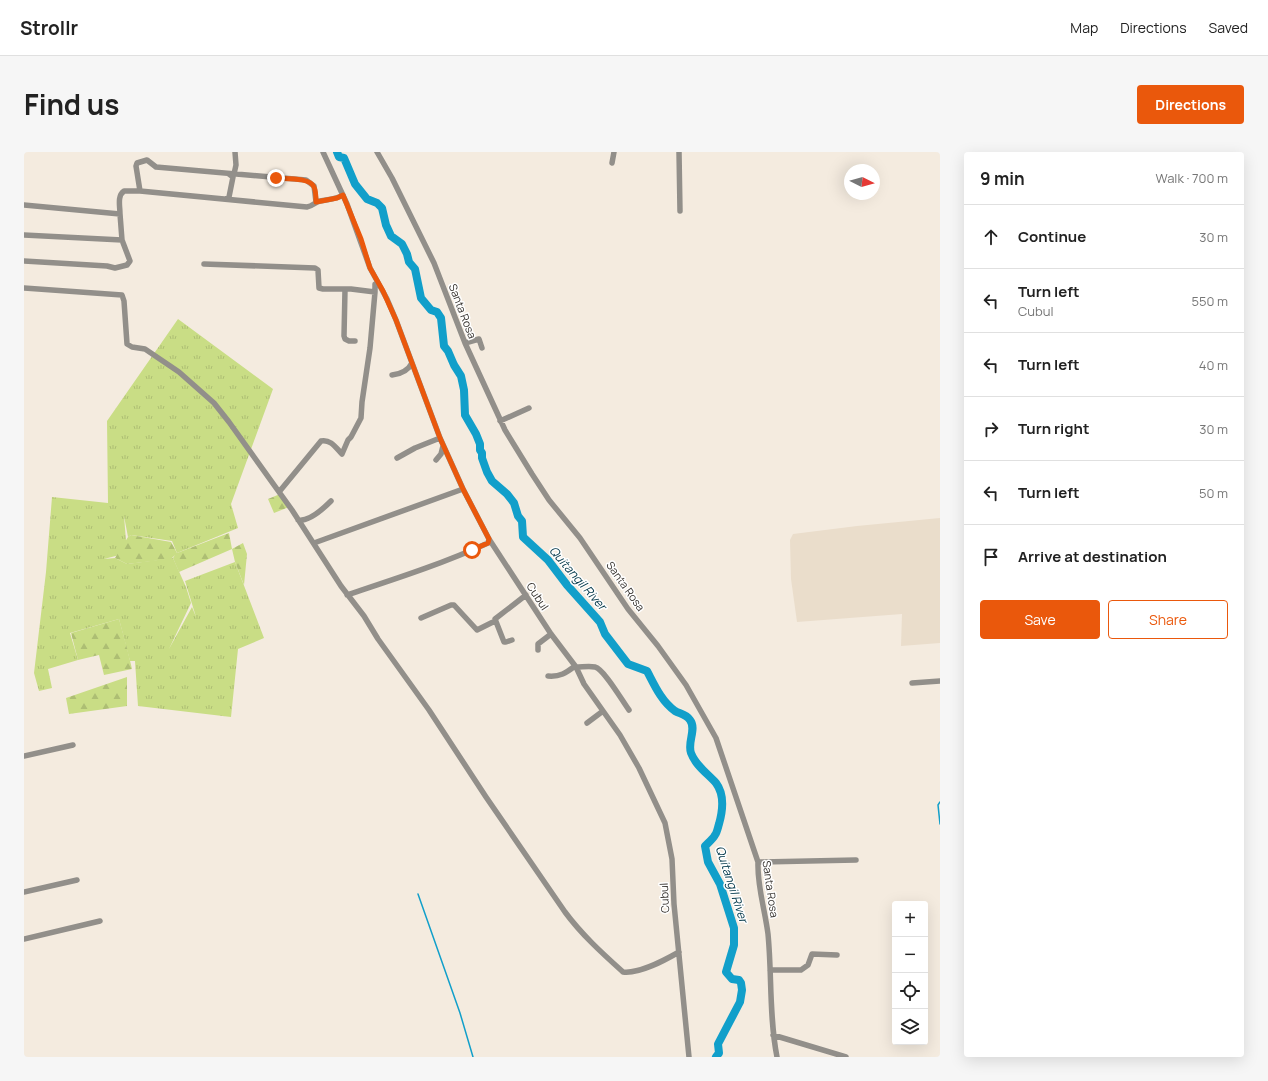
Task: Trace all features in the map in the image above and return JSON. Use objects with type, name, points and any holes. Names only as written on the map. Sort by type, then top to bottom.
[{"type":"street","points":[[226,199],[229,197],[233,177],[231,174],[236,165],[235,152]]},
{"type":"street","name":"Cubul","points":[[323,152],[361,239],[370,268],[396,320],[440,438],[463,489],[489,539],[551,634],[575,667],[584,684],[640,768],[665,823],[672,859],[679,964],[689,1057]]},
{"type":"street","name":"Santa Rosa","points":[[377,152],[392,178],[434,263],[464,343],[500,421],[549,500],[580,538],[628,609],[658,646],[686,685],[716,738],[758,862],[757,874],[768,934],[773,1035],[776,1057]]},
{"type":"street","points":[[612,162],[614,152]]},
{"type":"street","points":[[679,152],[680,211]]},
{"type":"street","points":[[140,191],[136,168],[137,163],[148,160],[156,167],[306,180],[314,186],[316,202]]},
{"type":"street","points":[[24,261],[107,266],[115,268],[127,265],[130,261],[122,240],[120,214],[120,198],[122,192],[124,191],[140,191],[303,206],[312,206],[316,202],[337,198],[343,195]]},
{"type":"street","points":[[24,205],[120,214]]},
{"type":"street","points":[[24,234],[122,240]]},
{"type":"street","points":[[204,264],[315,268],[318,270],[319,288],[375,292]]},
{"type":"street","points":[[279,492],[321,441],[330,441],[342,454],[348,440],[351,438],[361,418],[370,348],[375,284],[378,283]]},
{"type":"street","points":[[24,288],[122,295],[124,301],[126,344],[132,347],[145,349],[162,359],[190,381],[214,403],[229,422],[314,543],[347,595],[352,598],[378,639],[429,710],[564,912],[583,935],[624,972],[629,973],[659,963],[679,952]]},
{"type":"street","points":[[345,290],[344,336],[345,340],[355,341]]},
{"type":"street","points":[[464,343],[479,339],[482,348]]},
{"type":"street","points":[[392,375],[405,371],[412,363]]},
{"type":"street","points":[[500,421],[530,408]]},
{"type":"street","points":[[397,458],[415,448],[440,438]]},
{"type":"street","points":[[436,460],[441,454],[444,446]]},
{"type":"street","points":[[314,543],[463,489]]},
{"type":"street","points":[[298,520],[303,521],[331,501]]},
{"type":"street","points":[[347,595],[418,572],[455,558],[488,543],[489,539]]},
{"type":"street","points":[[421,618],[454,605],[477,630],[495,621],[496,618],[526,595]]},
{"type":"street","points":[[495,621],[504,642],[512,640]]},
{"type":"street","points":[[538,650],[538,644],[551,634]]},
{"type":"street","points":[[548,676],[564,674],[575,667],[595,667],[600,670],[613,686],[629,710]]},
{"type":"street","points":[[912,683],[940,682]]},
{"type":"street","points":[[587,723],[603,711]]},
{"type":"street","points":[[24,756],[73,744]]},
{"type":"street","points":[[758,862],[856,860]]},
{"type":"street","points":[[24,892],[77,880]]},
{"type":"street","points":[[24,939],[100,921]]},
{"type":"street","points":[[770,970],[801,970],[808,965],[812,954],[837,955]]},
{"type":"street","points":[[773,1035],[846,1057]]},
{"type":"shaded area","points":[[940,518],[940,643],[901,646],[902,614],[797,622],[791,579],[790,540],[793,534]]},
{"type":"green space","points":[[178,319],[273,389],[231,504],[238,528],[177,553],[172,541],[131,535],[128,537],[124,516],[127,553],[104,559],[115,558],[127,564],[173,558],[186,587],[191,603],[169,649],[192,607],[196,617],[185,581],[235,562],[264,638],[238,649],[231,717],[138,706],[135,661],[130,661],[119,619],[70,633],[78,660],[48,669],[52,688],[39,691],[34,673],[46,572],[52,497],[108,503],[107,421]]},
{"type":"green space","points":[[280,494],[289,507],[274,513],[268,499]]},
{"type":"green space","points":[[229,533],[232,549],[179,572],[173,558],[175,555],[171,559],[127,564],[115,558],[128,537],[131,535],[171,542],[177,553]]},
{"type":"green space","points":[[243,543],[247,554],[244,585],[235,562],[232,549]]},
{"type":"green space","points":[[119,619],[132,669],[104,675],[99,655],[78,660],[71,633]]},
{"type":"green space","points":[[127,677],[127,706],[69,714],[66,698]]},
{"type":"waterway","name":"Quitangil River","points":[[337,152],[339,157],[344,158],[355,184],[367,199],[377,203],[382,208],[386,225],[391,236],[402,244],[409,262],[415,269],[421,298],[431,310],[437,312],[441,318],[444,346],[461,376],[464,390],[465,415],[476,434],[480,444],[482,458],[492,481],[507,494],[514,503],[518,516],[522,521],[523,537],[548,560],[567,585],[600,622],[605,634],[628,664],[647,671],[658,692],[670,707],[685,715],[690,720],[693,727],[690,744],[693,758],[716,783],[721,792],[722,808],[716,834],[705,846],[708,862],[720,884],[734,928],[734,945],[726,972],[732,979],[739,980],[742,990],[740,1002],[718,1044],[719,1053],[716,1057]]},
{"type":"waterway","points":[[940,802],[938,805],[940,824]]},
{"type":"waterway","points":[[418,894],[460,1013],[473,1057]]},
{"type":"route","points":[[276,178],[306,180],[311,183],[316,192],[316,202],[333,200],[343,195],[361,239],[370,268],[387,299],[391,312],[396,320],[440,438],[463,489],[489,539],[488,543],[472,550]]}]
